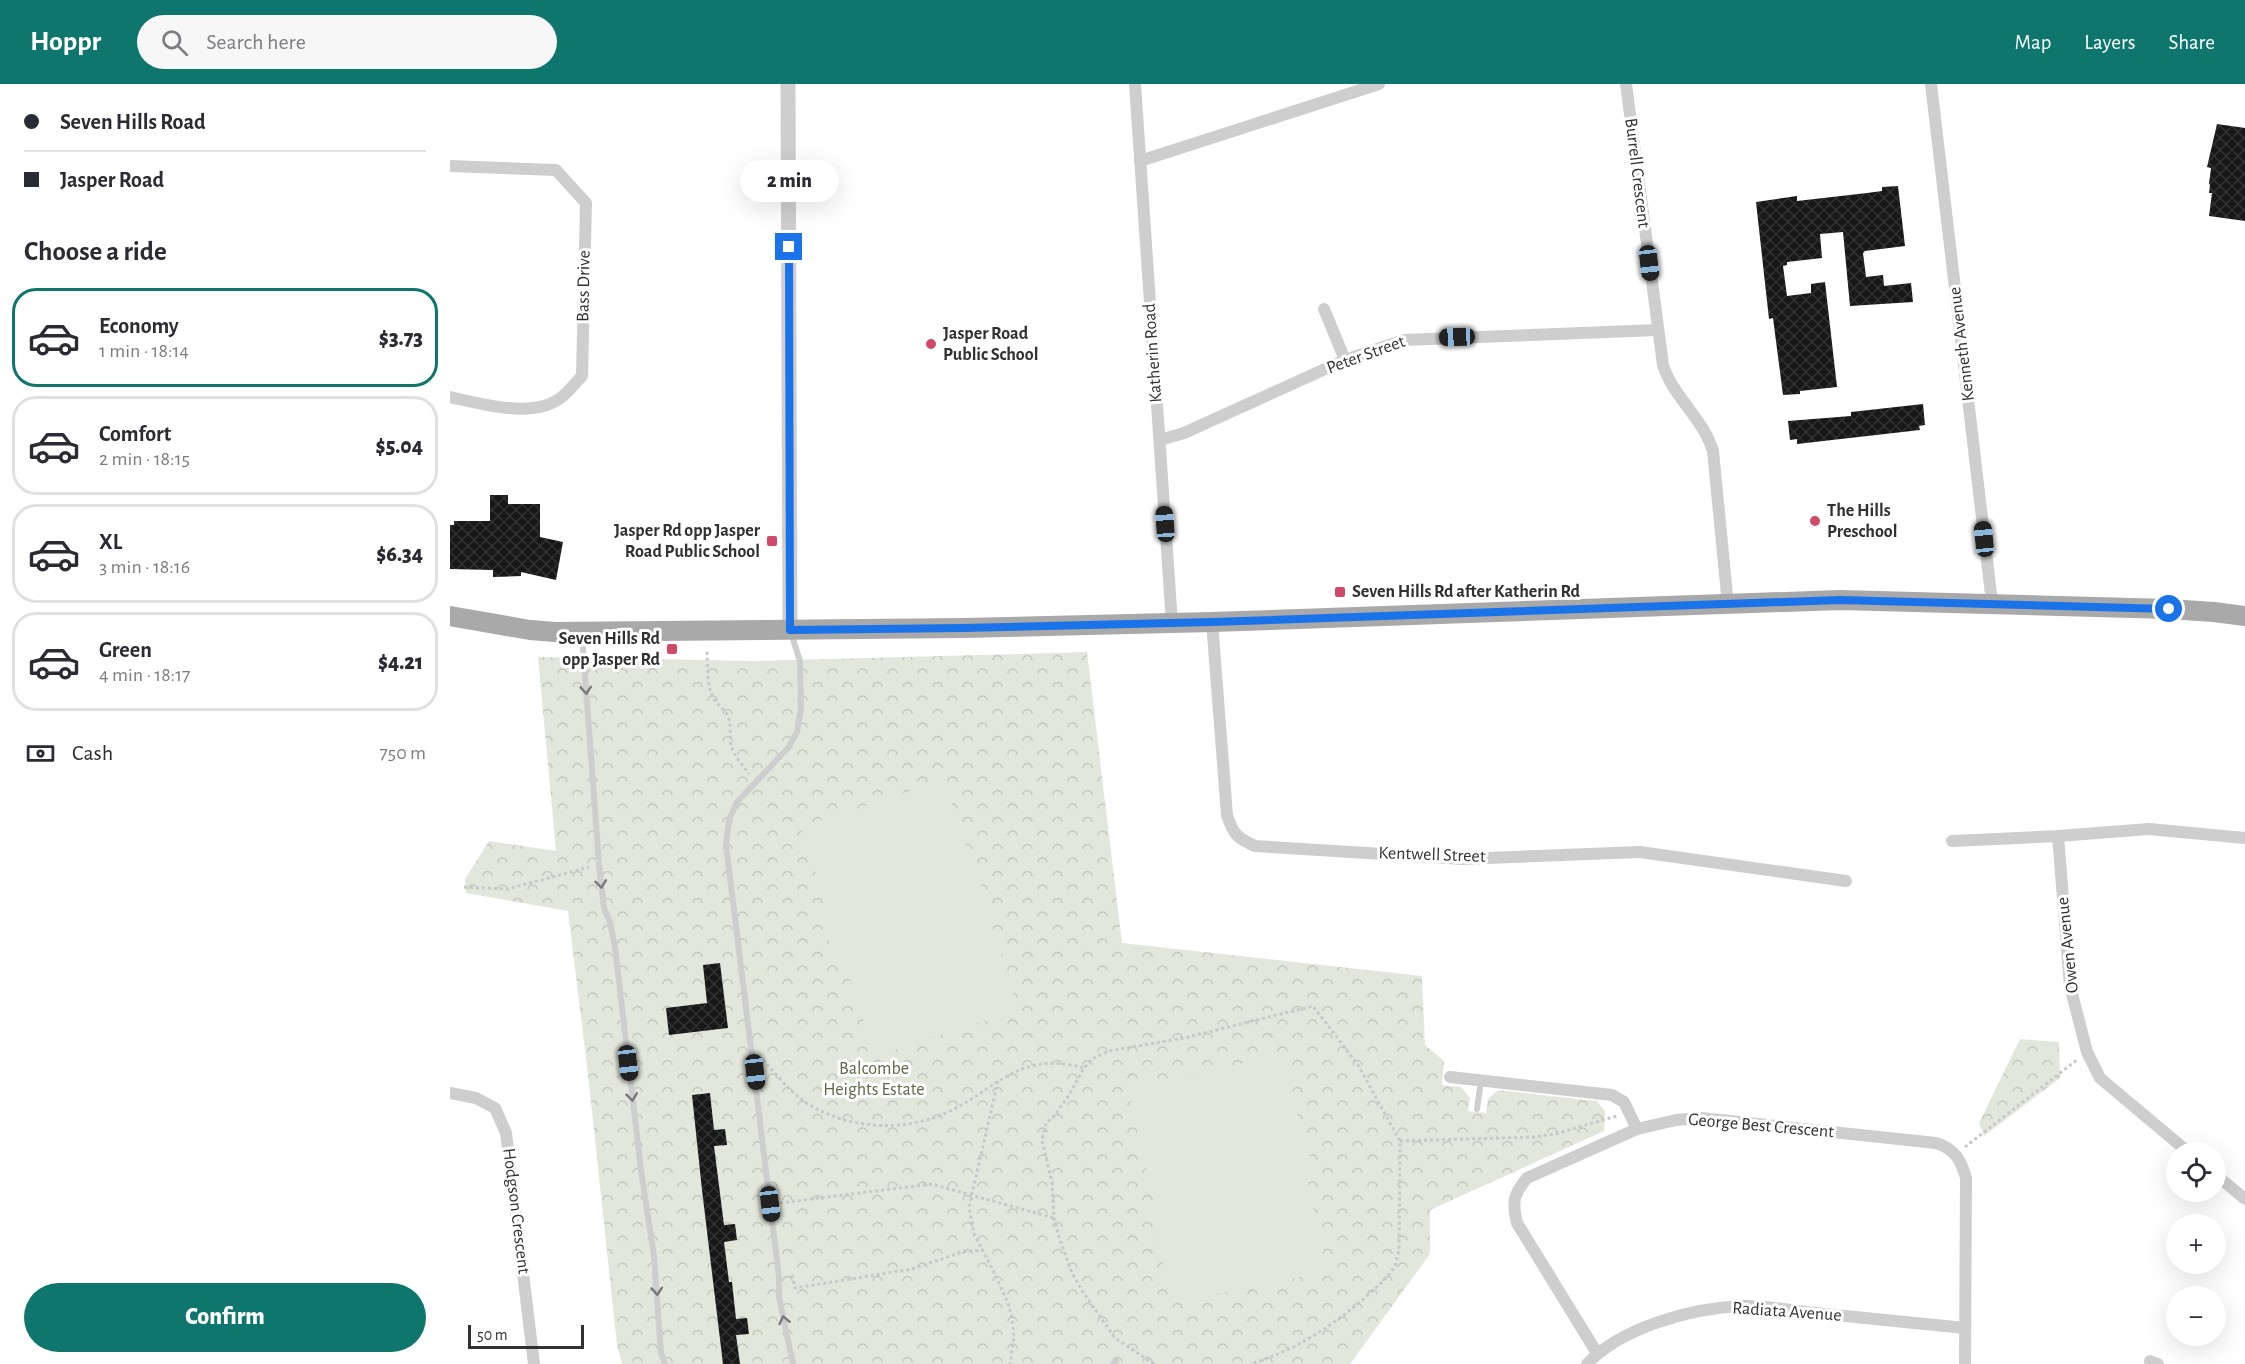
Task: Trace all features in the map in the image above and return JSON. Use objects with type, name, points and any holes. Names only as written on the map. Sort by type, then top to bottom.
[{"type":"main road","points":[[450,616],[530,630],[582,632],[790,630],[1212,622],[1840,600],[2169,609],[2245,616]]},
{"type":"street","points":[[788,84],[790,630]]},
{"type":"street","name":"Katherin Road","points":[[1135,84],[1172,623]]},
{"type":"street","points":[[1140,161],[1379,84]]},
{"type":"street","name":"Burrell Crescent","points":[[1626,84],[1657,330],[1665,374],[1707,436],[1713,451],[1728,605]]},
{"type":"street","name":"Kenneth Avenue","points":[[1931,84],[1992,603]]},
{"type":"street","name":"Bass Drive","points":[[450,166],[556,170],[586,203],[582,376],[562,398],[542,407],[507,409],[450,397]]},
{"type":"street","points":[[1324,309],[1345,360]]},
{"type":"street","name":"Peter Street","points":[[1160,440],[1184,433],[1383,345],[1413,339],[1657,330]]},
{"type":"street","name":"Kentwell Street","points":[[1212,622],[1227,815],[1232,831],[1243,841],[1255,846],[1462,859],[1640,852],[1846,881]]},
{"type":"street","points":[[1952,841],[2148,829],[2245,838]]},
{"type":"street","name":"Owen Avenue","points":[[2058,836],[2070,986],[2086,1052],[2100,1078],[2176,1142]]},
{"type":"street","points":[[1450,1077],[1612,1095],[1624,1102],[1637,1129]]},
{"type":"street","name":"Hodgson Crescent","points":[[450,1094],[476,1098],[495,1107],[506,1133],[534,1364]]},
{"type":"street","name":"George Best Crescent","points":[[1597,1353],[1517,1224],[1514,1208],[1515,1192],[1527,1178],[1637,1129],[1676,1120],[1701,1118],[1936,1143],[1947,1146],[1956,1154]]},
{"type":"street","points":[[1956,1154],[1966,1178],[1965,1364]]},
{"type":"street","points":[[2226,1183],[2245,1199]]},
{"type":"street","name":"Radiata Avenue","points":[[1587,1364],[1597,1353],[1629,1335],[1666,1319],[1703,1310],[1744,1306],[1965,1328]]},
{"type":"lane","points":[[790,630],[800,661],[800,718],[793,740],[737,802],[729,820],[726,845],[779,1276],[779,1297],[793,1364]]},
{"type":"lane","points":[[582,632],[598,864],[604,908],[610,922],[615,947],[641,1170],[654,1256],[661,1353],[665,1364]]},
{"type":"lane","points":[[1477,1109],[1481,1080]]},
{"type":"path","points":[[707,652],[711,692],[730,721],[732,750],[755,782]]},
{"type":"path","points":[[464,887],[508,889],[598,864]]},
{"type":"path","points":[[1154,1364],[1115,1338],[1083,1292],[1069,1264],[1054,1218],[1052,1182],[1041,1141],[1046,1123],[1070,1095],[1084,1068],[1094,1058],[1109,1051],[1184,1038],[1313,1006],[1358,1065],[1400,1141],[1399,1250],[1395,1266],[1388,1276],[1331,1325],[1310,1340],[1266,1360],[1250,1364]]},
{"type":"path","points":[[752,1049],[805,1102],[847,1120],[867,1125],[918,1122],[946,1113],[1016,1070],[1034,1065],[1057,1064],[1084,1068]]},
{"type":"path","points":[[1956,1154],[2086,1052]]},
{"type":"path","points":[[998,1082],[969,1208],[971,1224],[1008,1303],[1012,1318],[1014,1336],[1010,1364]]},
{"type":"path","points":[[1400,1141],[1555,1134],[1630,1112]]},
{"type":"path","points":[[770,1204],[931,1184],[1054,1218]]},
{"type":"path","points":[[792,1275],[795,1288],[912,1269],[962,1252],[983,1250]]},
{"type":"green space","name":"Balcombe Heights Estate","points":[[1087,652],[1122,943],[1422,976],[1425,1045],[1444,1061],[1442,1085],[1461,1087],[1470,1098],[1468,1111],[1486,1113],[1488,1099],[1498,1090],[1597,1101],[1605,1111],[1604,1131],[1430,1210],[1430,1254],[1350,1364],[622,1364],[617,1345],[568,911],[466,893],[465,879],[489,841],[556,851],[538,657],[756,661]]},
{"type":"green space","points":[[944,780],[984,893],[987,910],[1019,1010],[875,1056],[847,969],[829,942],[824,915],[825,900],[801,827]]},
{"type":"green space","points":[[2020,1039],[2059,1042],[2060,1078],[1984,1136],[1979,1123]]},
{"type":"green space","points":[[1279,1056],[1281,1065],[1286,1064],[1299,1121],[1308,1143],[1310,1157],[1308,1183],[1325,1262],[1322,1263],[1324,1272],[1176,1302],[1175,1296],[1170,1297],[1150,1206],[1156,1204],[1150,1189],[1130,1098],[1133,1097],[1131,1086]]},
{"type":"building","points":[[2217,124],[2245,128],[2245,221],[2209,216],[2212,193],[2209,193],[2211,168],[2207,167]]},
{"type":"building","points":[[1898,186],[1905,246],[1865,251],[1863,253],[1866,277],[1883,275],[1884,286],[1911,283],[1913,302],[1850,306],[1843,232],[1820,234],[1822,258],[1787,262],[1787,265],[1783,266],[1787,296],[1811,293],[1811,284],[1825,282],[1837,387],[1783,395],[1773,318],[1769,319],[1756,202],[1797,196],[1797,201],[1882,191],[1882,187]]},
{"type":"building","points":[[1923,404],[1925,425],[1919,426],[1920,430],[1797,444],[1797,439],[1790,440],[1788,421],[1851,416],[1851,412]]},
{"type":"building","points":[[490,495],[508,495],[508,504],[540,504],[540,537],[563,542],[556,580],[521,572],[521,576],[493,577],[493,570],[450,569],[450,525],[454,525],[454,521],[490,521]]},
{"type":"building","points":[[720,963],[728,1028],[669,1035],[666,1008],[707,1003],[703,965]]},
{"type":"building","points":[[710,1093],[714,1130],[725,1129],[727,1145],[714,1146],[724,1225],[735,1224],[737,1240],[724,1242],[729,1282],[732,1282],[736,1319],[747,1318],[749,1334],[736,1335],[740,1364],[723,1364],[702,1190],[692,1095]]},
{"type":"place","name":"Jasper Road Public School","points":[[931,344]]},
{"type":"place","name":"The Hills Preschool","points":[[1815,521]]},
{"type":"place","name":"Jasper Rd opp Jasper Road Public School","points":[[772,541]]},
{"type":"place","name":"Seven Hills Rd after Katherin Rd","points":[[1340,592]]},
{"type":"place","name":"Seven Hills Rd opp Jasper Rd","points":[[672,649]]},
{"type":"route","points":[[789,247],[790,630],[1212,622],[1840,600],[2169,609]]}]
